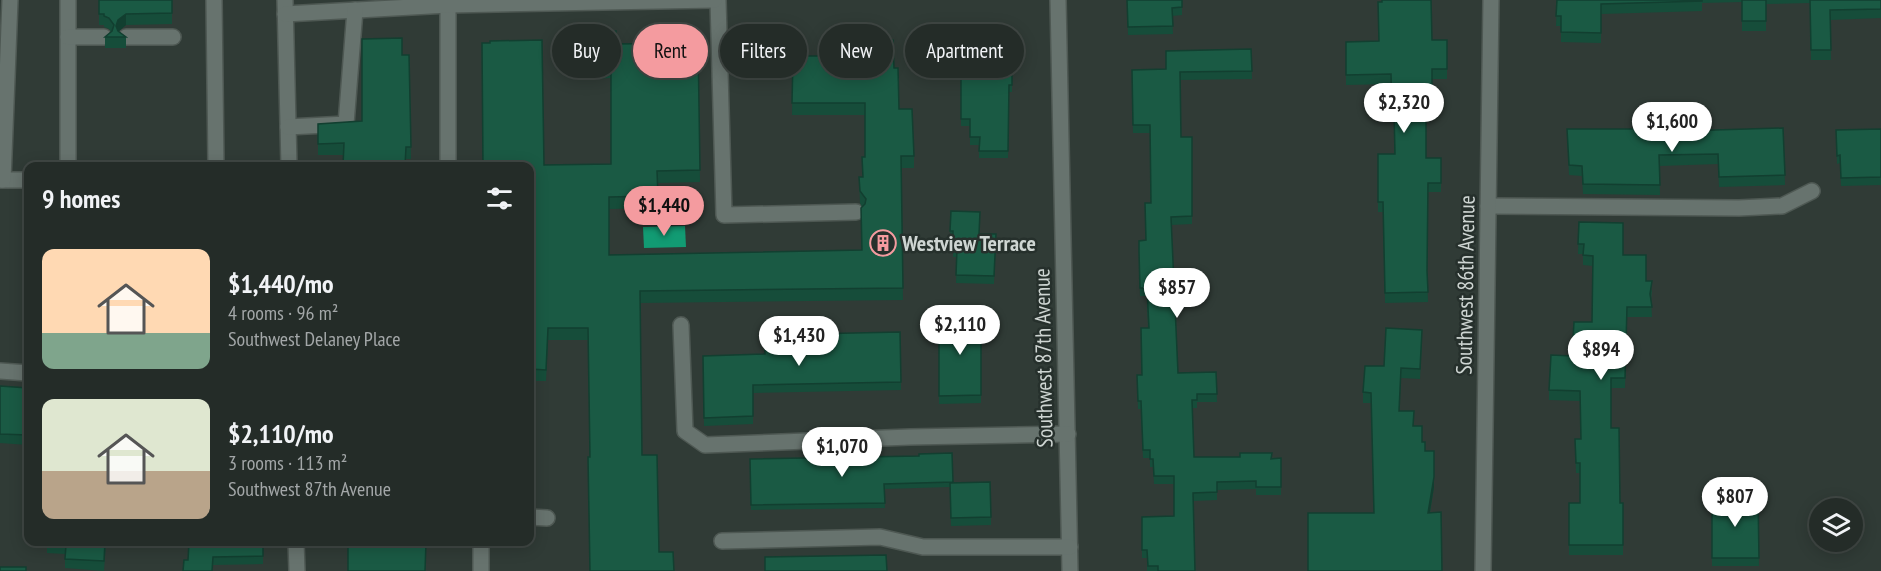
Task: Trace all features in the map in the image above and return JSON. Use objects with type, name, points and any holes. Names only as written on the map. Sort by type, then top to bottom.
[{"type":"street","points":[[10,0],[2,180],[24,180]]},
{"type":"street","points":[[68,0],[68,162]]},
{"type":"street","points":[[214,0],[216,162]]},
{"type":"street","points":[[289,162],[285,7],[355,10],[448,5],[716,0],[724,215],[856,212]]},
{"type":"street","name":"Southwest 87th Avenue","points":[[1058,0],[1070,571]]},
{"type":"street","name":"Southwest 86th Avenue","points":[[1483,571],[1491,0]]},
{"type":"street","points":[[448,5],[448,162]]},
{"type":"street","points":[[288,127],[346,124],[355,10]]},
{"type":"street","points":[[68,37],[104,37]]},
{"type":"street","points":[[126,37],[173,37]]},
{"type":"street","points":[[1488,206],[1739,208],[1782,206],[1812,191]]},
{"type":"street","points":[[681,325],[686,431],[705,445],[1068,434]]},
{"type":"street","points":[[0,371],[24,373]]},
{"type":"street","points":[[534,517],[547,518]]},
{"type":"street","points":[[722,541],[880,537],[923,548],[1070,547]]},
{"type":"street","points":[[296,546],[297,571]]},
{"type":"street","points":[[481,546],[481,571]]},
{"type":"shaded area","points":[[685,226],[686,247],[644,248],[643,227]]},
{"type":"building","points":[[99,0],[172,0],[172,13],[126,14],[118,20],[116,26],[118,31],[126,37],[105,37],[112,31],[114,25],[104,14],[99,14]]},
{"type":"building","points":[[1127,0],[1182,0],[1182,7],[1172,8],[1173,26],[1128,27]]},
{"type":"building","points":[[1382,0],[1431,0],[1432,40],[1447,40],[1447,69],[1432,69],[1432,96],[1426,96],[1426,158],[1441,158],[1441,183],[1428,183],[1428,292],[1385,293],[1383,202],[1378,202],[1378,154],[1395,154],[1391,74],[1346,75],[1346,42],[1379,41],[1378,2]]},
{"type":"building","points":[[1557,0],[1702,1],[1601,4],[1601,33],[1561,32],[1561,16],[1556,16]]},
{"type":"building","points":[[1742,0],[1766,0],[1766,21],[1742,21]]},
{"type":"building","points":[[1810,0],[1881,0],[1881,9],[1830,10],[1831,50],[1811,50]]},
{"type":"building","points":[[402,38],[402,55],[409,55],[411,147],[406,147],[405,162],[343,162],[344,143],[318,144],[318,124],[362,121],[362,39]]},
{"type":"building","points":[[542,40],[544,165],[611,164],[611,78],[621,78],[621,44],[633,44],[633,78],[699,78],[700,170],[657,171],[658,196],[609,197],[609,255],[862,250],[861,208],[866,199],[860,191],[859,177],[863,177],[862,157],[865,157],[865,103],[792,103],[793,78],[807,78],[807,56],[819,56],[819,78],[893,78],[893,40],[894,68],[898,68],[899,109],[912,109],[914,156],[901,156],[903,288],[640,291],[642,455],[657,455],[659,552],[673,552],[674,571],[590,571],[588,328],[548,328],[546,370],[534,369],[534,162],[483,162],[482,43]]},
{"type":"building","points":[[1251,49],[1252,71],[1180,72],[1181,137],[1192,137],[1192,216],[1171,217],[1178,373],[1216,372],[1217,394],[1197,394],[1197,400],[1192,400],[1194,457],[1240,457],[1240,453],[1272,453],[1271,459],[1281,458],[1281,487],[1256,487],[1256,481],[1217,482],[1217,492],[1193,493],[1195,571],[1158,571],[1158,566],[1148,566],[1147,550],[1142,550],[1142,517],[1174,516],[1174,476],[1154,476],[1150,450],[1143,450],[1141,401],[1138,401],[1137,375],[1142,375],[1141,328],[1149,328],[1147,288],[1140,288],[1139,241],[1146,240],[1145,203],[1151,203],[1150,125],[1133,125],[1132,70],[1166,69],[1166,51]]},
{"type":"building","points":[[961,78],[1012,78],[1012,85],[1009,85],[1008,151],[979,151],[980,137],[970,137],[970,119],[961,119]]},
{"type":"building","points":[[1783,128],[1785,175],[1719,177],[1718,154],[1659,155],[1660,185],[1583,184],[1582,166],[1569,165],[1567,129],[1682,129],[1682,131]]},
{"type":"building","points":[[1881,129],[1881,177],[1841,178],[1836,130]]},
{"type":"building","points":[[951,211],[980,212],[979,234],[996,234],[994,276],[956,275],[957,249],[953,249],[953,231],[950,231]]},
{"type":"building","points":[[1579,222],[1623,223],[1623,255],[1646,255],[1646,281],[1652,281],[1650,294],[1652,307],[1627,307],[1625,378],[1611,378],[1611,428],[1619,428],[1623,545],[1569,545],[1569,503],[1580,503],[1580,463],[1576,463],[1575,439],[1581,439],[1580,391],[1549,390],[1551,355],[1572,356],[1574,322],[1592,322],[1593,256],[1583,255],[1584,244],[1578,244]]},
{"type":"building","points":[[945,308],[971,308],[972,338],[981,338],[981,395],[939,396],[939,340],[945,340]]},
{"type":"building","points":[[1386,328],[1422,330],[1420,369],[1401,368],[1399,411],[1414,411],[1413,426],[1422,426],[1422,442],[1425,442],[1425,451],[1434,451],[1434,477],[1428,513],[1441,512],[1442,571],[1308,571],[1308,513],[1374,513],[1371,393],[1363,392],[1365,366],[1384,366]]},
{"type":"building","points":[[900,332],[901,382],[753,385],[753,416],[704,418],[703,356],[765,354],[764,335]]},
{"type":"building","points":[[0,386],[24,388],[24,435],[0,434]]},
{"type":"building","points":[[952,453],[953,482],[884,484],[885,503],[751,505],[750,459],[919,456],[919,454]]},
{"type":"building","points":[[990,482],[991,517],[951,518],[950,483]]},
{"type":"building","points":[[1758,498],[1759,558],[1712,558],[1712,499]]},
{"type":"building","points":[[66,546],[105,546],[104,561],[65,559]]},
{"type":"building","points":[[189,546],[263,546],[263,556],[213,557],[212,571],[183,571],[184,560],[188,560]]},
{"type":"building","points":[[348,546],[426,546],[425,571],[348,571]]},
{"type":"building","points":[[886,555],[887,571],[765,571],[765,557]]},
{"type":"building","points":[[0,567],[26,567],[26,571],[0,571]]},
{"type":"place","name":"Westview Terrace","points":[[883,243]]}]
